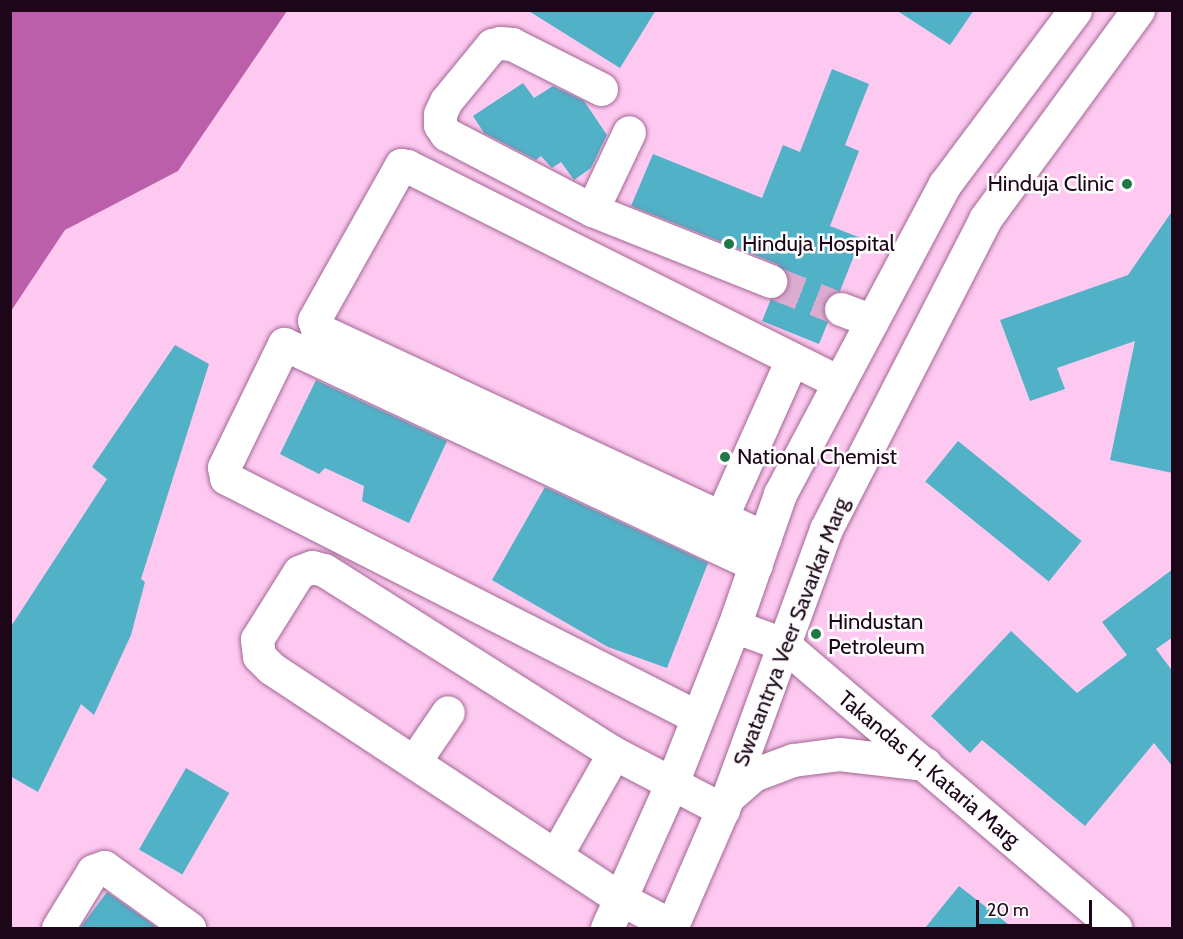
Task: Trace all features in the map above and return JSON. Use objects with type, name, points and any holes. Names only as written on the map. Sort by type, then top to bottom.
[{"type":"street","points":[[607,928],[672,783],[734,626],[780,494],[945,184],[1075,10]]},
{"type":"street","name":"Swatantrya Veer Savarkar Marg","points":[[672,927],[726,803],[826,529],[985,219],[1138,10]]},
{"type":"street","points":[[601,89],[512,44],[500,43],[492,45],[440,114],[440,125],[446,134],[592,210],[770,281]]},
{"type":"street","points":[[592,210],[629,132]]},
{"type":"street","points":[[760,551],[721,518],[317,329],[314,320],[401,165],[839,382]]},
{"type":"street","points":[[841,309],[872,321]]},
{"type":"street","points":[[697,717],[226,478],[224,467],[284,344],[760,551]]},
{"type":"street","points":[[721,518],[792,359]]},
{"type":"street","points":[[672,927],[621,899],[271,668],[259,656],[257,639],[304,568],[324,570],[614,753],[672,783],[726,803],[753,775],[793,760],[839,754],[925,764]]},
{"type":"street","name":"Takandas H. Kataria Marg","points":[[734,626],[783,644],[1115,928]]},
{"type":"street","points":[[414,762],[448,712]]},
{"type":"street","points":[[556,855],[614,753]]},
{"type":"street","points":[[58,928],[93,872],[104,867],[189,928]]},
{"type":"shaded area","points":[[11,10],[287,11],[178,171],[65,230],[11,311]]},
{"type":"building","points":[[527,10],[656,10],[620,68]]},
{"type":"building","points":[[896,10],[974,10],[950,45]]},
{"type":"building","points":[[832,69],[869,84],[845,145],[859,151],[830,226],[861,238],[840,291],[824,302],[823,312],[828,322],[819,344],[762,321],[771,299],[781,296],[788,287],[788,278],[777,264],[631,206],[653,154],[762,198],[783,145],[800,152]]},
{"type":"building","points":[[523,83],[534,98],[553,86],[584,101],[607,135],[591,168],[574,180],[561,162],[552,168],[541,156],[536,160],[484,133],[473,116]]},
{"type":"building","points":[[1173,210],[1173,473],[1110,460],[1135,341],[1057,368],[1065,389],[1030,401],[1000,320],[1128,275]]},
{"type":"building","points":[[175,345],[209,364],[141,579],[145,582],[131,635],[94,715],[81,704],[38,792],[10,776],[10,628],[107,479],[92,467]]},
{"type":"building","points":[[316,380],[447,441],[409,523],[362,501],[364,486],[325,468],[319,474],[280,454]]},
{"type":"building","points":[[958,441],[1082,541],[1049,581],[925,481]]},
{"type":"building","points":[[545,487],[708,563],[667,668],[608,647],[492,580]]},
{"type":"building","points":[[1173,569],[1173,637],[1156,649],[1173,672],[1173,767],[1154,743],[1085,826],[982,740],[970,753],[931,716],[1011,631],[1077,693],[1127,655],[1102,622]]},
{"type":"building","points":[[186,768],[229,793],[182,874],[139,849]]},
{"type":"building","points":[[959,886],[1013,928],[925,928]]},
{"type":"building","points":[[107,892],[158,928],[80,928]]},
{"type":"tunnel","points":[[770,281],[841,309]]},
{"type":"place","name":"Hinduja Clinic","points":[[1127,184]]},
{"type":"place","name":"Hinduja Hospital","points":[[729,244]]},
{"type":"place","name":"National Chemist","points":[[725,457]]},
{"type":"place","name":"Hindustan Petroleum","points":[[816,634]]}]
